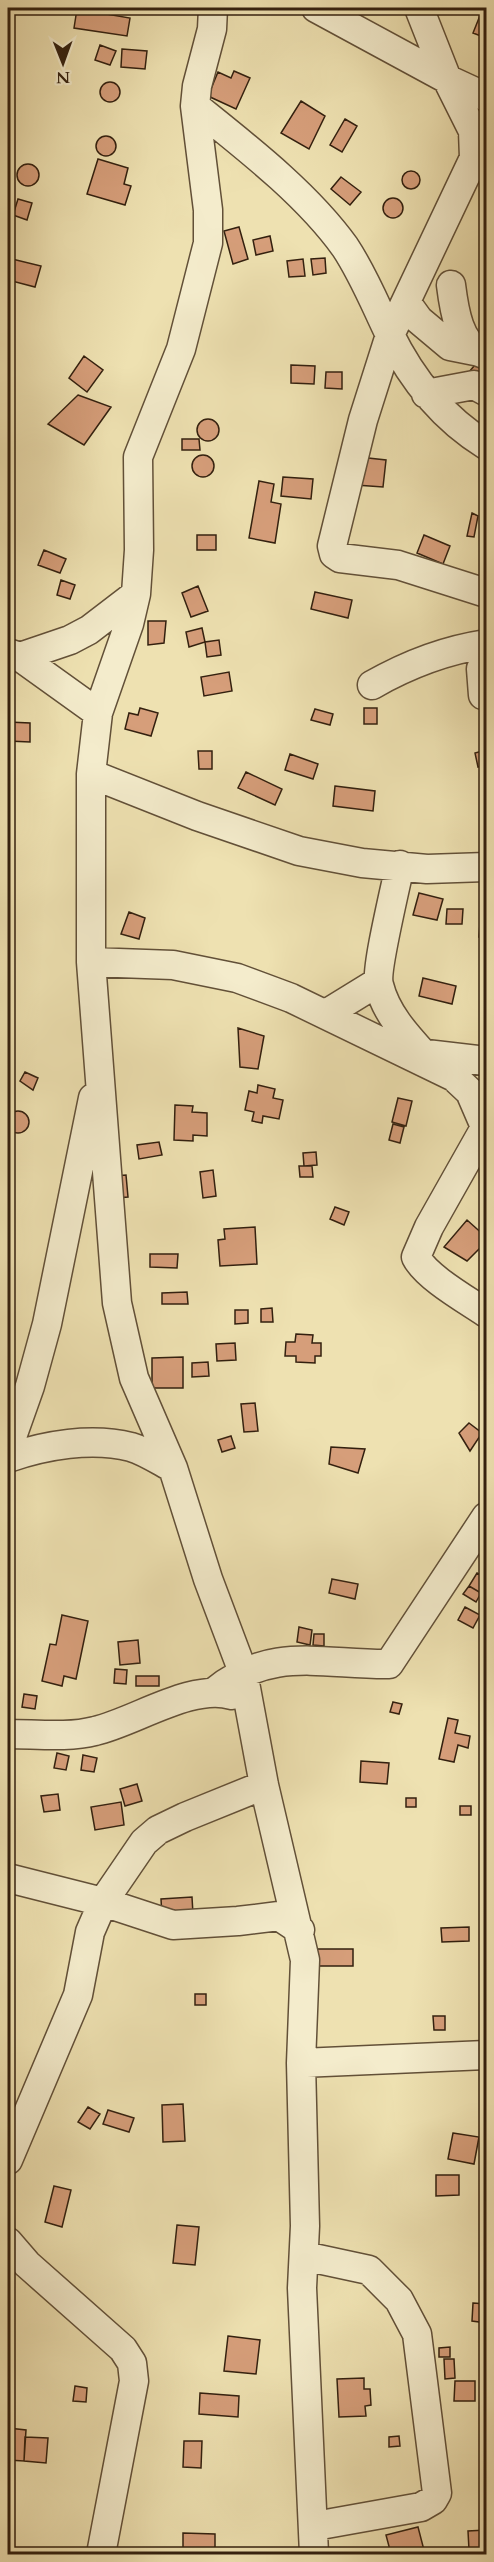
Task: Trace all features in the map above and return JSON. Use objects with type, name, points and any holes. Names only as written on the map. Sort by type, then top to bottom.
[{"type":"street","points":[[213,8],[212,29],[197,86],[195,106],[208,210],[208,243],[182,349],[138,457],[139,550],[135,594],[129,624],[98,713],[91,774],[90,962],[117,1303],[134,1378],[173,1468],[208,1579],[246,1686],[264,1785],[300,1930],[305,1960],[306,1988],[301,2063],[304,2382],[315,2526],[314,2554]]},
{"type":"street","points":[[316,8],[447,79],[486,97]]},
{"type":"street","points":[[419,8],[447,79],[473,131],[474,158],[390,335],[347,477],[332,546],[334,554],[340,558],[398,566],[486,592]]},
{"type":"street","points":[[195,106],[247,148],[326,224],[346,249],[390,335],[426,394],[460,428],[486,445]]},
{"type":"street","points":[[451,285],[453,304],[467,344],[480,352]]},
{"type":"street","points":[[406,302],[419,320],[450,346],[480,352]]},
{"type":"street","points":[[426,394],[474,385],[486,392]]},
{"type":"street","points":[[14,655],[70,640],[90,630],[135,594]]},
{"type":"street","points":[[372,685],[400,669],[465,647],[486,644]]},
{"type":"street","points":[[14,655],[98,713]]},
{"type":"street","points":[[483,695],[481,669],[486,663]]},
{"type":"street","points":[[91,774],[187,812],[299,851],[362,863],[427,869],[486,867]]},
{"type":"street","points":[[400,865],[378,982],[398,1025],[430,1061],[486,1061]]},
{"type":"street","points":[[90,962],[173,965],[208,970],[267,988],[430,1061],[454,1077],[470,1092],[486,1128],[429,1227],[417,1257],[420,1264],[434,1276],[486,1313]]},
{"type":"street","points":[[326,1014],[378,982]]},
{"type":"street","points":[[8,1448],[30,1386],[47,1324],[69,1219],[79,1153],[99,1071]]},
{"type":"street","points":[[8,1458],[38,1448],[114,1444],[133,1447],[173,1468]]},
{"type":"street","points":[[8,1734],[98,1731],[168,1703],[246,1686],[265,1665],[296,1659],[389,1664],[486,1516]]},
{"type":"street","points":[[8,2160],[78,1995],[90,1932],[103,1902],[144,1842],[158,1830],[264,1785]]},
{"type":"street","points":[[8,1878],[103,1902],[173,1925],[279,1916],[300,1930]]},
{"type":"street","points":[[301,2063],[486,2055]]},
{"type":"street","points":[[8,2242],[17,2262],[123,2349],[132,2363],[134,2381],[101,2554]]},
{"type":"street","points":[[304,2256],[369,2270],[399,2300],[417,2334],[421,2352],[437,2493],[433,2500],[421,2507],[315,2526]]},
{"type":"building","points":[[483,8],[486,8],[486,38],[473,33]]},
{"type":"building","points":[[77,9],[130,18],[127,36],[74,28]]},
{"type":"building","points":[[100,45],[116,51],[110,65],[95,60]]},
{"type":"building","points":[[122,49],[147,51],[145,69],[121,67]]},
{"type":"building","points":[[234,71],[250,78],[236,109],[208,96],[218,72],[231,78]]},
{"type":"building","points":[[110,82],[117,85],[120,92],[117,99],[110,102],[103,99],[100,92],[103,85]]},
{"type":"building","points":[[301,101],[325,116],[309,149],[281,133]]},
{"type":"building","points":[[345,119],[357,126],[342,152],[330,145]]},
{"type":"building","points":[[106,136],[113,139],[116,146],[113,153],[106,156],[99,153],[96,146],[99,139]]},
{"type":"building","points":[[98,159],[128,168],[124,184],[131,186],[125,205],[87,194]]},
{"type":"building","points":[[28,164],[38,171],[39,175],[32,185],[28,186],[18,179],[17,175],[24,165]]},
{"type":"building","points":[[407,171],[415,171],[420,176],[418,187],[407,189],[402,184],[402,176]]},
{"type":"building","points":[[341,177],[361,192],[350,205],[331,189]]},
{"type":"building","points":[[393,198],[400,201],[403,208],[400,215],[393,218],[386,215],[383,208],[386,201]]},
{"type":"building","points":[[18,199],[32,203],[27,220],[13,215]]},
{"type":"building","points":[[239,227],[248,259],[233,264],[224,231]]},
{"type":"building","points":[[270,236],[273,251],[256,255],[253,240]]},
{"type":"building","points":[[8,258],[41,266],[35,287],[8,280]]},
{"type":"building","points":[[325,258],[326,273],[313,275],[311,259]]},
{"type":"building","points":[[303,259],[305,276],[289,277],[287,261]]},
{"type":"building","points":[[84,356],[103,370],[87,392],[69,378]]},
{"type":"building","points":[[480,359],[486,364],[486,378],[469,372]]},
{"type":"building","points":[[291,365],[315,366],[314,384],[291,383]]},
{"type":"building","points":[[326,372],[342,372],[342,389],[325,388]]},
{"type":"building","points":[[78,395],[111,407],[84,445],[48,424]]},
{"type":"building","points":[[208,419],[216,422],[219,430],[216,438],[208,441],[200,438],[197,430],[200,422]]},
{"type":"building","points":[[182,439],[199,439],[200,450],[182,450]]},
{"type":"building","points":[[203,455],[211,458],[214,466],[211,474],[203,477],[195,474],[192,466],[195,458]]},
{"type":"building","points":[[359,457],[386,460],[383,487],[356,485]]},
{"type":"building","points":[[283,477],[313,479],[311,499],[281,496]]},
{"type":"building","points":[[259,481],[274,484],[271,502],[281,504],[275,543],[249,538]]},
{"type":"building","points":[[472,513],[478,516],[474,537],[467,536]]},
{"type":"building","points":[[197,535],[216,535],[216,550],[197,550]]},
{"type":"building","points":[[424,535],[450,546],[443,564],[417,553]]},
{"type":"building","points":[[44,550],[66,559],[60,573],[38,565]]},
{"type":"building","points":[[61,580],[75,585],[70,599],[57,595]]},
{"type":"building","points":[[198,586],[208,611],[191,617],[182,593]]},
{"type":"building","points":[[315,592],[352,600],[348,618],[311,609]]},
{"type":"building","points":[[148,621],[166,621],[164,643],[148,645]]},
{"type":"building","points":[[202,628],[205,642],[189,647],[186,632]]},
{"type":"building","points":[[219,640],[221,655],[207,657],[205,642]]},
{"type":"building","points":[[229,672],[232,691],[204,696],[201,677]]},
{"type":"building","points":[[140,708],[158,713],[151,736],[125,729],[129,713],[138,715]]},
{"type":"building","points":[[364,708],[377,708],[377,724],[364,724]]},
{"type":"building","points":[[315,709],[333,714],[330,725],[311,720]]},
{"type":"building","points":[[8,722],[30,723],[30,742],[8,741]]},
{"type":"building","points":[[486,750],[486,765],[478,767],[475,753]]},
{"type":"building","points":[[198,751],[212,751],[212,769],[199,769]]},
{"type":"building","points":[[290,754],[318,764],[313,779],[285,770]]},
{"type":"building","points":[[246,772],[282,789],[275,805],[238,788]]},
{"type":"building","points":[[335,786],[375,791],[373,811],[333,806]]},
{"type":"building","points":[[482,831],[486,831],[486,848],[482,849]]},
{"type":"building","points":[[419,893],[443,899],[437,920],[413,915]]},
{"type":"building","points":[[447,909],[463,909],[462,924],[446,924]]},
{"type":"building","points":[[481,910],[486,911],[486,937],[479,937]]},
{"type":"building","points":[[129,912],[145,918],[139,939],[121,934]]},
{"type":"building","points":[[423,978],[456,986],[452,1004],[419,996]]},
{"type":"building","points":[[238,1028],[264,1036],[258,1069],[240,1067]]},
{"type":"building","points":[[25,1072],[38,1078],[33,1090],[20,1081]]},
{"type":"building","points":[[258,1085],[275,1089],[273,1098],[283,1100],[279,1119],[263,1116],[262,1123],[252,1121],[254,1112],[245,1110],[249,1091],[257,1093]]},
{"type":"building","points":[[398,1098],[412,1101],[406,1126],[392,1122]]},
{"type":"building","points":[[175,1105],[193,1106],[192,1112],[207,1113],[207,1136],[193,1135],[193,1141],[174,1140]]},
{"type":"building","points":[[18,1111],[26,1114],[29,1122],[26,1130],[18,1133],[10,1130],[7,1122],[10,1114]]},
{"type":"building","points":[[393,1124],[404,1127],[400,1143],[389,1140]]},
{"type":"building","points":[[159,1142],[162,1155],[139,1159],[137,1145]]},
{"type":"building","points":[[316,1152],[317,1165],[304,1166],[303,1153]]},
{"type":"building","points":[[299,1166],[312,1166],[313,1177],[300,1177]]},
{"type":"building","points":[[213,1170],[216,1196],[203,1198],[200,1172]]},
{"type":"building","points":[[126,1175],[128,1197],[116,1198],[114,1176]]},
{"type":"building","points":[[335,1207],[349,1212],[344,1225],[330,1219]]},
{"type":"building","points":[[467,1220],[486,1237],[486,1242],[467,1261],[444,1247]]},
{"type":"building","points":[[255,1227],[257,1264],[220,1266],[218,1240],[225,1239],[224,1229]]},
{"type":"building","points":[[150,1254],[178,1254],[177,1268],[150,1267]]},
{"type":"building","points":[[187,1292],[188,1304],[162,1304],[162,1293]]},
{"type":"building","points":[[272,1308],[273,1322],[261,1322],[261,1309]]},
{"type":"building","points":[[235,1310],[248,1310],[248,1323],[235,1324]]},
{"type":"building","points":[[296,1334],[313,1335],[312,1343],[321,1343],[321,1356],[315,1356],[315,1363],[296,1362],[296,1356],[285,1356],[286,1342],[295,1342]]},
{"type":"building","points":[[235,1343],[236,1360],[217,1361],[216,1344]]},
{"type":"building","points":[[183,1357],[183,1388],[152,1388],[152,1358]]},
{"type":"building","points":[[208,1362],[209,1376],[192,1377],[192,1363]]},
{"type":"building","points":[[255,1403],[258,1431],[244,1432],[241,1404]]},
{"type":"building","points":[[469,1423],[482,1433],[470,1451],[459,1433]]},
{"type":"building","points":[[231,1436],[235,1448],[222,1452],[218,1440]]},
{"type":"building","points":[[331,1447],[365,1449],[358,1473],[329,1464]]},
{"type":"building","points":[[477,1573],[486,1578],[486,1585],[481,1593],[469,1586]]},
{"type":"building","points":[[332,1579],[358,1584],[355,1599],[329,1593]]},
{"type":"building","points":[[469,1586],[481,1593],[476,1602],[463,1594]]},
{"type":"building","points":[[465,1607],[480,1615],[473,1628],[458,1620]]},
{"type":"building","points":[[62,1615],[88,1621],[76,1679],[64,1676],[62,1686],[42,1681],[50,1644],[56,1645]]},
{"type":"building","points":[[299,1627],[312,1630],[310,1645],[297,1642]]},
{"type":"building","points":[[314,1634],[324,1634],[324,1646],[313,1645]]},
{"type":"building","points":[[138,1640],[140,1663],[120,1665],[118,1642]]},
{"type":"building","points":[[115,1669],[127,1670],[126,1684],[114,1683]]},
{"type":"building","points":[[136,1676],[159,1676],[159,1686],[136,1686]]},
{"type":"building","points":[[24,1694],[37,1696],[35,1709],[22,1707]]},
{"type":"building","points":[[393,1702],[402,1704],[399,1714],[390,1712]]},
{"type":"building","points":[[448,1718],[458,1720],[455,1733],[470,1736],[468,1748],[458,1745],[454,1762],[439,1759]]},
{"type":"building","points":[[57,1753],[69,1756],[66,1770],[54,1768]]},
{"type":"building","points":[[83,1755],[97,1758],[94,1772],[81,1770]]},
{"type":"building","points":[[361,1761],[389,1763],[387,1784],[360,1782]]},
{"type":"building","points":[[137,1784],[142,1801],[125,1806],[120,1789]]},
{"type":"building","points":[[58,1794],[60,1810],[44,1812],[41,1796]]},
{"type":"building","points":[[406,1798],[416,1798],[416,1807],[406,1807]]},
{"type":"building","points":[[121,1802],[124,1825],[95,1830],[91,1807]]},
{"type":"building","points":[[460,1806],[471,1806],[471,1815],[460,1815]]},
{"type":"building","points":[[192,1897],[193,1914],[162,1916],[161,1899]]},
{"type":"building","points":[[469,1927],[469,1941],[442,1942],[441,1928]]},
{"type":"building","points":[[317,1949],[353,1949],[353,1966],[317,1966]]},
{"type":"building","points":[[195,1994],[206,1994],[206,2005],[195,2005]]},
{"type":"building","points":[[433,2016],[445,2016],[445,2030],[434,2030]]},
{"type":"building","points":[[183,2104],[185,2141],[163,2142],[162,2105]]},
{"type":"building","points":[[88,2107],[100,2114],[90,2129],[78,2122]]},
{"type":"building","points":[[108,2110],[134,2118],[129,2132],[103,2124]]},
{"type":"building","points":[[453,2133],[479,2137],[474,2164],[448,2159]]},
{"type":"building","points":[[436,2175],[459,2175],[459,2195],[436,2196]]},
{"type":"building","points":[[54,2186],[71,2190],[62,2227],[45,2222]]},
{"type":"building","points":[[177,2225],[199,2227],[195,2265],[173,2263]]},
{"type":"building","points":[[473,2303],[486,2304],[486,2323],[472,2321]]},
{"type":"building","points":[[228,2336],[260,2340],[256,2374],[224,2371]]},
{"type":"building","points":[[450,2347],[450,2357],[439,2357],[439,2348]]},
{"type":"building","points":[[444,2359],[454,2359],[455,2378],[445,2379]]},
{"type":"building","points":[[364,2378],[364,2389],[370,2389],[371,2405],[365,2406],[366,2416],[339,2417],[337,2379]]},
{"type":"building","points":[[455,2381],[475,2381],[475,2401],[454,2401]]},
{"type":"building","points":[[75,2386],[87,2388],[86,2402],[73,2401]]},
{"type":"building","points":[[200,2393],[239,2396],[238,2417],[199,2414]]},
{"type":"building","points":[[8,2428],[26,2430],[24,2461],[8,2460]]},
{"type":"building","points":[[399,2436],[400,2446],[389,2447],[389,2437]]},
{"type":"building","points":[[25,2437],[48,2438],[46,2463],[24,2461]]},
{"type":"building","points":[[184,2441],[202,2441],[201,2468],[183,2467]]},
{"type":"building","points":[[480,2450],[486,2450],[486,2465],[481,2465]]},
{"type":"building","points":[[418,2527],[425,2554],[391,2554],[386,2535]]},
{"type":"building","points":[[486,2530],[486,2549],[469,2550],[468,2531]]},
{"type":"building","points":[[183,2533],[215,2534],[215,2552],[183,2554]]}]
